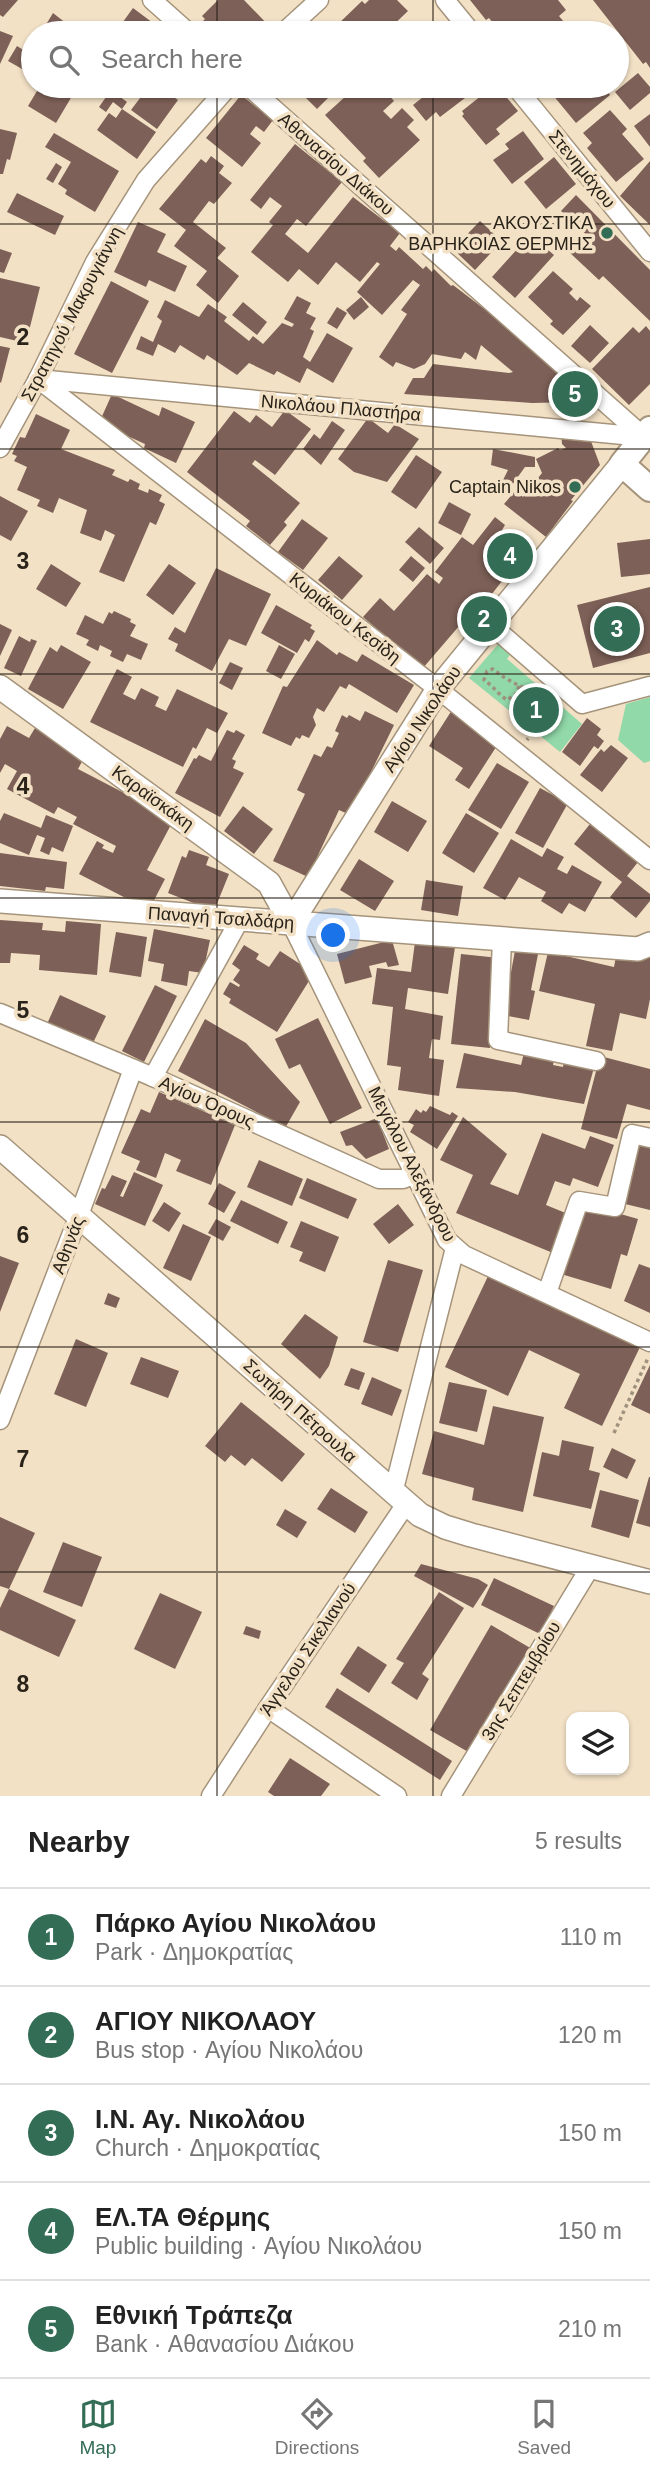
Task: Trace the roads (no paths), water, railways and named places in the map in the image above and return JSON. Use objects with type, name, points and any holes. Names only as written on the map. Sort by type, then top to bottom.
[{"type":"main road","name":"Αγίου Νικολάου","points":[[622,464],[647,433]]},
{"type":"main road","points":[[622,464],[650,489]]},
{"type":"street","points":[[152,0],[176,21]]},
{"type":"street","points":[[296,21],[319,0]]},
{"type":"street","points":[[445,0],[462,21]]},
{"type":"street","name":"Στρατηγού Μακρυγιάννη","points":[[0,449],[38,379],[95,262],[146,180],[218,98]]},
{"type":"street","name":"Αθανασίου Διάκου","points":[[262,98],[647,433]]},
{"type":"street","name":"Στενημάχου","points":[[525,98],[650,252]]},
{"type":"street","name":"Νικολάου Πλαστήρα","points":[[38,379],[647,433]]},
{"type":"street","name":"Κυριάκου Κεσίδη","points":[[38,379],[438,689],[650,860]]},
{"type":"street","name":"Αγίου Νικολάου","points":[[291,923],[438,689],[622,464]]},
{"type":"street","points":[[491,625],[582,704],[650,686]]},
{"type":"street","name":"Καραϊσκάκη","points":[[0,687],[269,883],[291,923]]},
{"type":"street","name":"Παναγή Τσαλδάρη","points":[[0,901],[638,949],[650,944]]},
{"type":"street","points":[[152,1077],[240,919]]},
{"type":"street","name":"Μεγάλου Αλεξάνδρου","points":[[291,923],[447,1240],[464,1255],[650,1342]]},
{"type":"street","points":[[502,939],[498,1040],[596,1061]]},
{"type":"street","name":"Αγίου Όρους","points":[[0,1013],[152,1077],[379,1179],[392,1180],[415,1174]]},
{"type":"street","name":"Αθηνάς","points":[[0,1420],[132,1069]]},
{"type":"street","points":[[547,1293],[579,1200],[615,1208],[632,1134],[650,1138]]},
{"type":"street","name":"Σωτήρη Πέτρουλα","points":[[0,1147],[399,1499],[426,1519],[445,1527],[650,1582]]},
{"type":"street","name":"Άγγελου Σικελιανού","points":[[211,1796],[399,1499],[455,1248]]},
{"type":"street","name":"3ης Σεπτεμβρίου","points":[[451,1796],[591,1566]]},
{"type":"street","points":[[268,1708],[397,1796]]},
{"type":"place","name":"ΑΚΟΥΣΤΙΚΑ ΒΑΡΗΚΟΙΑΣ ΘΕΡΜΗΣ","points":[[607,233]]},
{"type":"place","name":"Εθνική Τράπεζα","points":[[575,394]]},
{"type":"place","name":"Captain Nikos","points":[[575,487]]},
{"type":"place","name":"ΕΛ.ΤΑ Θέρμης","points":[[510,556]]},
{"type":"place","name":"ΑΓΙΟΥ ΝΙΚΟΛΑΟΥ","points":[[484,619]]},
{"type":"place","name":"Ι.Ν. Αγ. Νικολάου","points":[[617,629]]},
{"type":"place","name":"Πάρκο Αγίου Νικολάου","points":[[536,710]]}]
